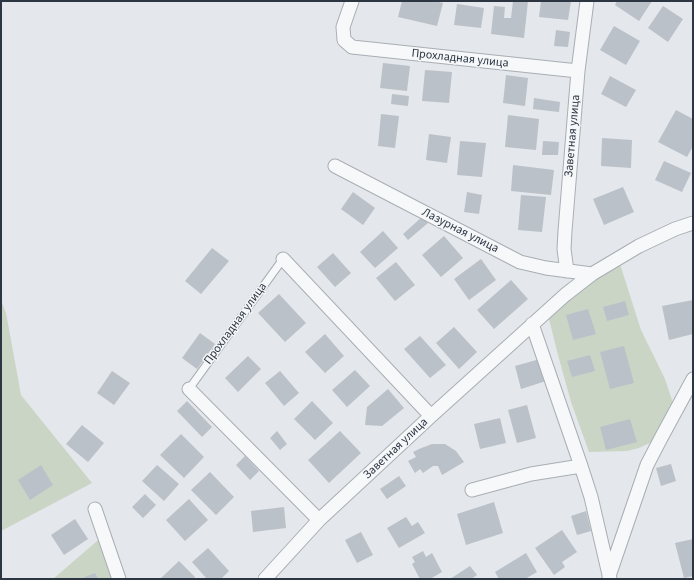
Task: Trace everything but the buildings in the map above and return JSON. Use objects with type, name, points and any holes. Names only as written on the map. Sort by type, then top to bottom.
[{"type":"street","name":"Прохладная улица","points":[[352,1],[343,27],[344,40],[352,47],[578,71]]},
{"type":"street","name":"Заветная улица","points":[[567,271],[564,249],[565,230],[578,71],[587,1]]},
{"type":"street","name":"Лазурная улица","points":[[335,166],[520,262],[546,268],[592,274]]},
{"type":"street","name":"Заветная улица","points":[[264,579],[318,520],[565,295],[592,274],[639,246],[693,223]]},
{"type":"street","points":[[283,259],[431,416]]},
{"type":"street","points":[[532,324],[591,497],[608,578]]},
{"type":"street","points":[[608,578],[647,465],[693,379]]},
{"type":"street","points":[[189,389],[318,520]]},
{"type":"street","points":[[472,490],[531,474],[581,466]]},
{"type":"street","points":[[95,509],[119,579]]},
{"type":"lane","name":"Прохладная улица","points":[[189,389],[283,259]]},
{"type":"green space","points":[[619,261],[641,330],[665,379],[673,403],[652,442],[639,448],[627,451],[589,452],[571,402],[548,315]]},
{"type":"green space","points":[[1,300],[6,313],[21,395],[92,483],[1,531]]},
{"type":"green space","points":[[104,535],[121,579],[53,579]]}]
